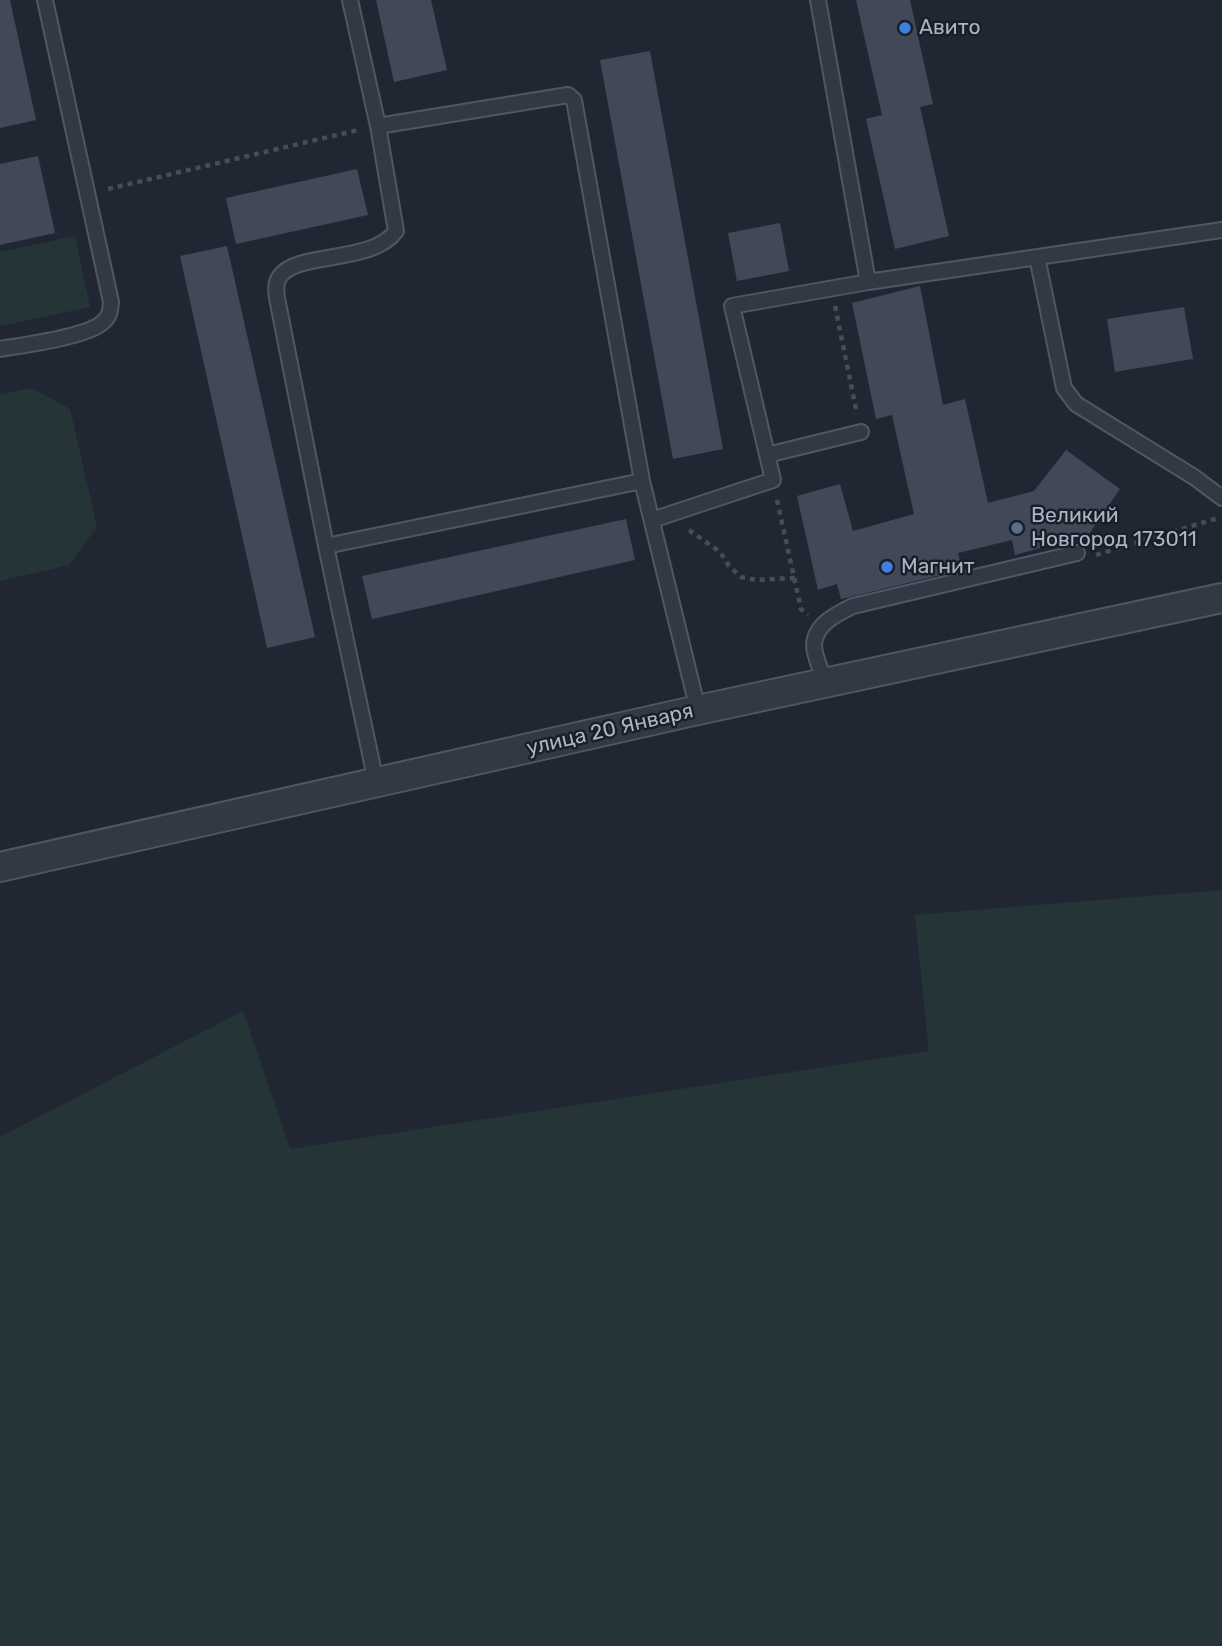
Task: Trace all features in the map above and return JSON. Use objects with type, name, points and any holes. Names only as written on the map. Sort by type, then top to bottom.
[{"type":"street","name":"улица 20 Января","points":[[0,867],[698,710],[1222,598]]},
{"type":"lane","points":[[0,349],[86,332],[96,328],[110,314],[111,302],[45,0]]},
{"type":"lane","points":[[350,0],[378,125],[396,232],[390,240],[377,247],[289,269],[279,276],[276,285],[326,547],[376,782]]},
{"type":"lane","points":[[818,0],[868,282]]},
{"type":"lane","points":[[378,125],[557,95],[568,95],[574,100],[642,481],[698,710]]},
{"type":"lane","points":[[652,520],[773,480],[732,306],[868,282],[1222,230]]},
{"type":"lane","points":[[1037,257],[1065,388],[1076,404],[1194,477],[1222,498]]},
{"type":"lane","points":[[767,455],[861,432]]},
{"type":"lane","points":[[326,547],[642,481]]},
{"type":"lane","points":[[825,683],[814,645],[821,628],[833,616],[853,606],[1077,553]]},
{"type":"path","points":[[86,194],[378,125]]},
{"type":"path","points":[[832,289],[861,432]]},
{"type":"path","points":[[773,480],[801,609],[821,628]]},
{"type":"path","points":[[1077,553],[1097,555],[1222,517]]},
{"type":"path","points":[[652,520],[682,526],[720,552],[729,566],[741,576],[756,580],[794,578]]},
{"type":"shaded area","points":[[75,236],[90,307],[0,326],[0,252]]},
{"type":"shaded area","points":[[31,388],[70,409],[97,527],[69,565],[0,581],[0,395]]},
{"type":"shaded area","points":[[1222,890],[1222,1646],[0,1646],[0,1137],[243,1011],[290,1149],[929,1051],[915,915]]},
{"type":"building","points":[[0,0],[10,0],[36,120],[0,128]]},
{"type":"building","points":[[376,0],[431,0],[447,70],[394,82]]},
{"type":"building","points":[[856,0],[910,0],[933,104],[920,107],[949,236],[895,249],[866,119],[882,115]]},
{"type":"building","points":[[650,51],[723,449],[673,459],[600,60]]},
{"type":"building","points":[[38,156],[55,233],[0,245],[0,164]]},
{"type":"building","points":[[357,169],[368,215],[236,244],[226,198]]},
{"type":"building","points":[[780,223],[789,271],[737,281],[728,233]]},
{"type":"building","points":[[227,246],[315,637],[267,648],[180,256]]},
{"type":"building","points":[[920,286],[943,405],[965,399],[988,503],[1034,491],[1066,450],[1120,489],[1089,534],[1015,555],[1012,540],[958,553],[962,570],[841,599],[837,584],[818,590],[797,496],[840,484],[853,531],[914,514],[892,415],[876,419],[852,303]]},
{"type":"building","points":[[1184,307],[1193,359],[1115,372],[1107,319]]},
{"type":"building","points":[[626,519],[635,560],[372,619],[362,576]]},
{"type":"place","name":"Авито","points":[[905,28]]},
{"type":"place","name":"Великий Новгород 173011","points":[[1017,528]]},
{"type":"place","name":"Магнит","points":[[887,567]]}]
